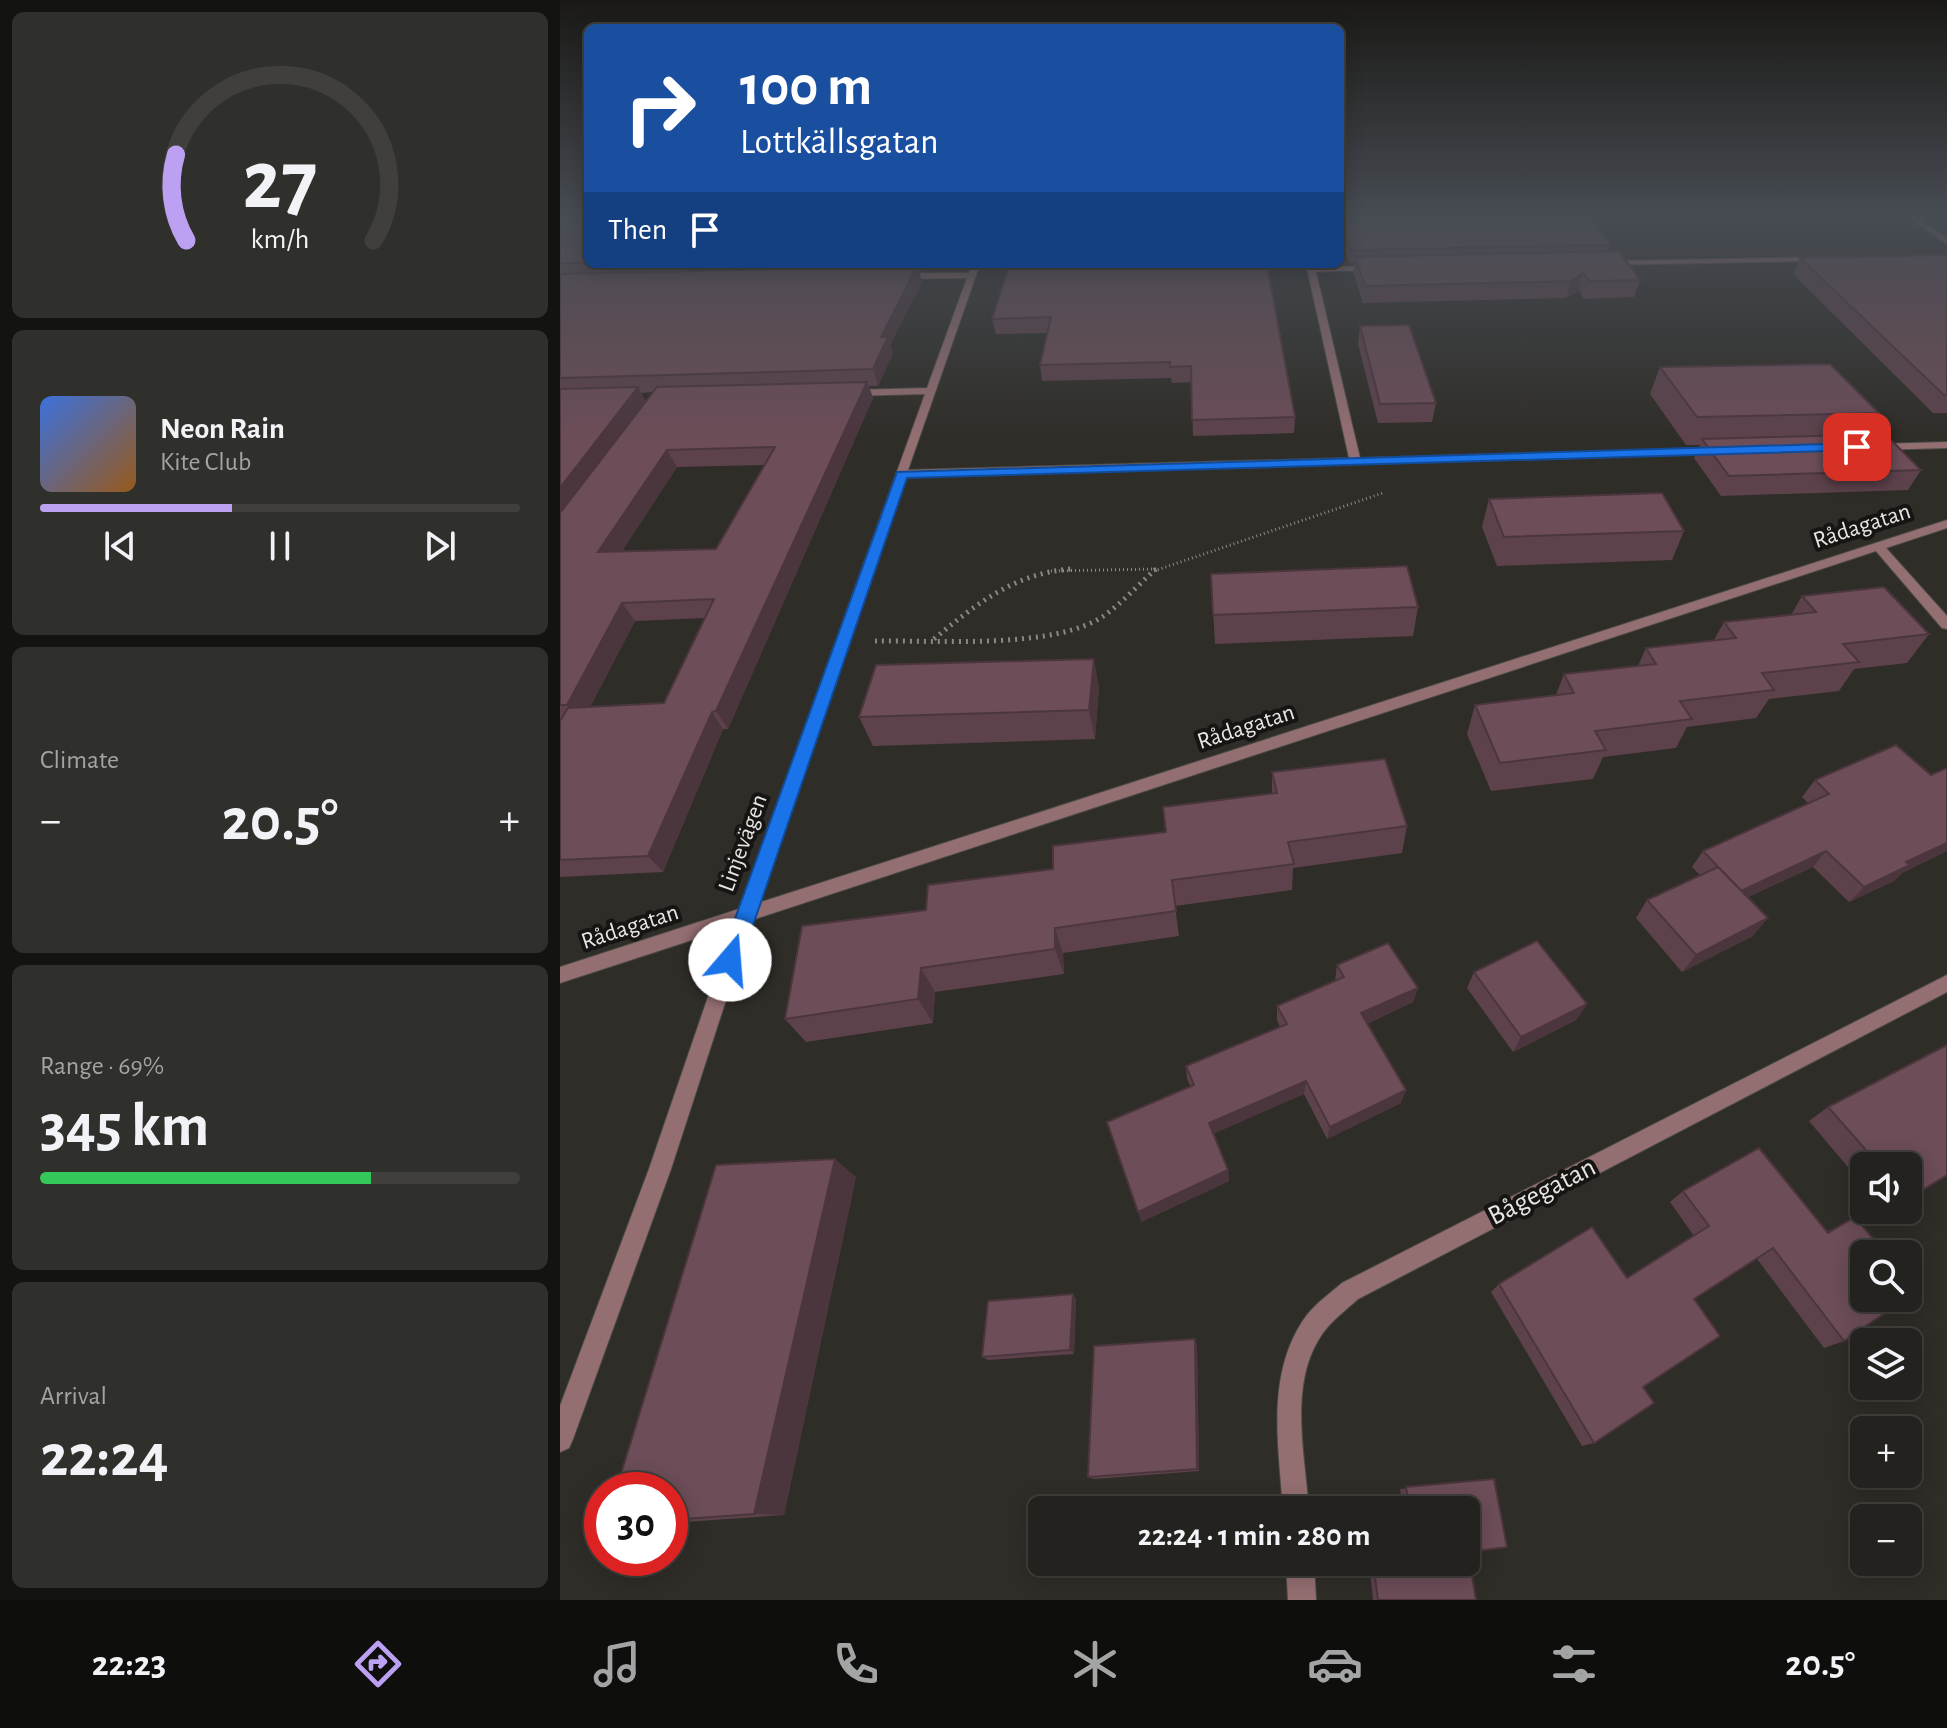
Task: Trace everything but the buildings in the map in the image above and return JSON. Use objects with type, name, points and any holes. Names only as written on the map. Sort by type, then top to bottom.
[{"type":"street","name":"Linjevägen","points":[[560,1439],[660,1169],[745,916],[967,291]]},
{"type":"street","points":[[1316,291],[1355,459]]},
{"type":"street","points":[[836,394],[932,391]]},
{"type":"street","points":[[1868,447],[1947,445]]},
{"type":"street","points":[[901,474],[1725,450]]},
{"type":"street","name":"Rådagatan","points":[[560,975],[1947,524]]},
{"type":"street","points":[[1879,547],[1947,625]]},
{"type":"street","name":"Bågegatan","points":[[1295,1496],[1291,1420],[1295,1362],[1311,1329],[1350,1291],[1947,983]]},
{"type":"street","points":[[1301,1576],[1302,1600]]},
{"type":"path","points":[[933,640],[956,621],[1028,577],[1071,570],[1156,569],[1390,491]]},
{"type":"path","points":[[842,642],[1010,639],[1048,635],[1104,616],[1156,569]]},
{"type":"route","points":[[730,960],[901,474],[1857,447]]}]
